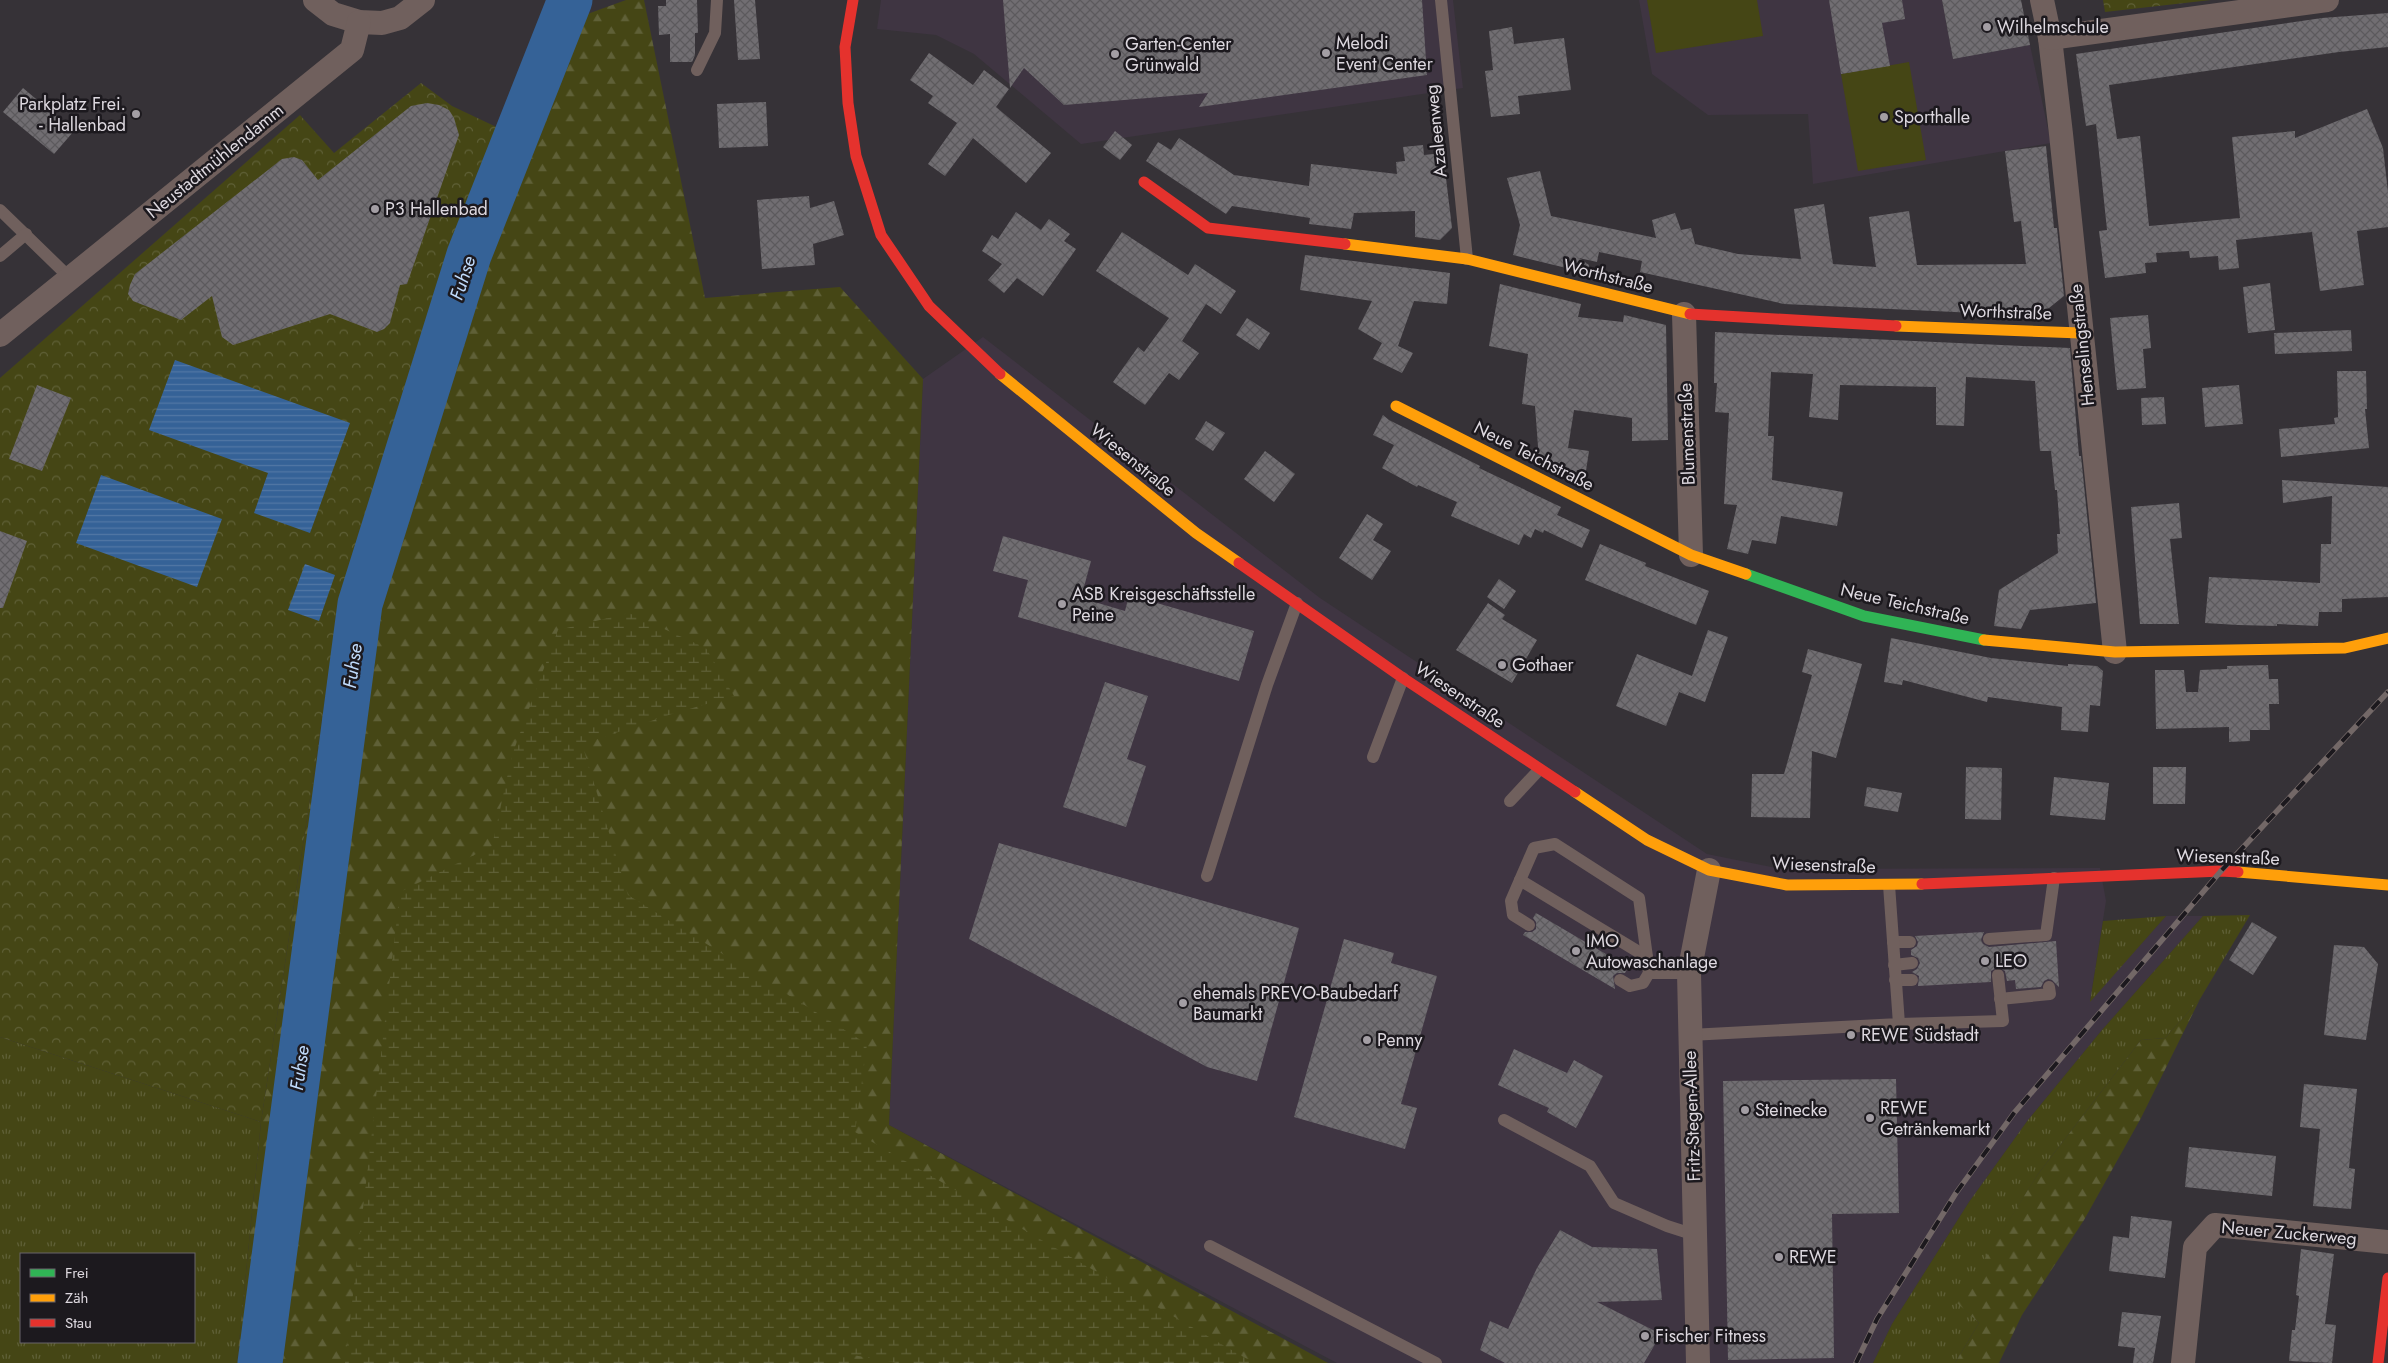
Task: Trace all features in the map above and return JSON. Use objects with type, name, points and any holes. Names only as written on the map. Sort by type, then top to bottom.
[{"type":"street","points":[[315,0],[333,14],[359,22],[382,24],[400,18],[423,0]]},
{"type":"street","name":"Wiesenstraße","points":[[852,0],[845,47],[848,103],[856,156],[881,236],[929,306],[1012,385],[1196,533],[1403,678],[1647,840],[1709,870],[1787,886],[1889,885],[2220,871],[2388,885]]},
{"type":"street","name":"Henselingstraße","points":[[2042,0],[2050,38],[2115,652]]},
{"type":"street","points":[[2050,38],[2327,0]]},
{"type":"street","name":"Neustadtmühlendamm","points":[[0,335],[352,50],[359,22]]},
{"type":"street","name":"Worthstraße","points":[[1144,182],[1208,228],[1467,259],[1684,314],[1832,324],[2080,333]]},
{"type":"street","name":"Blumenstraße","points":[[1684,314],[1691,555]]},
{"type":"street","name":"Neue Teichstraße","points":[[1396,406],[1691,555],[1864,616],[1992,642],[2115,652],[2345,648],[2388,638]]},
{"type":"street","name":"Fritz-Stegen-Allee","points":[[1698,1363],[1689,973],[1709,870]]},
{"type":"street","name":"Neuer Zuckerweg","points":[[2183,1363],[2195,1247],[2215,1225],[2388,1242]]},
{"type":"street","points":[[2378,1363],[2388,1278]]},
{"type":"lane","points":[[697,70],[716,33],[717,0]]},
{"type":"lane","name":"Azaleenweg","points":[[1441,0],[1467,259]]},
{"type":"lane","points":[[0,210],[71,279]]},
{"type":"lane","points":[[0,256],[26,234]]},
{"type":"lane","points":[[1207,876],[1267,685],[1297,603]]},
{"type":"lane","points":[[1373,757],[1403,678]]},
{"type":"lane","points":[[1510,801],[1539,770]]},
{"type":"lane","points":[[1529,925],[1514,915],[1511,901],[1534,848],[1555,844],[1639,898],[1649,973],[1643,983],[1630,986],[1620,980]]},
{"type":"lane","points":[[1994,941],[2047,939],[2054,878]]},
{"type":"lane","points":[[1520,880],[1647,956]]},
{"type":"lane","points":[[1889,885],[1899,1024]]},
{"type":"lane","points":[[1893,942],[1910,942]]},
{"type":"lane","points":[[1894,965],[1912,963]]},
{"type":"lane","points":[[1649,973],[1689,973]]},
{"type":"lane","points":[[1690,1035],[2003,1020],[1996,974]]},
{"type":"lane","points":[[1895,980],[1912,980]]},
{"type":"lane","points":[[2000,999],[2050,994],[2049,987]]},
{"type":"lane","points":[[1504,1120],[1590,1166],[1614,1203],[1667,1226],[1695,1235]]},
{"type":"lane","points":[[1210,1246],[1436,1363]]},
{"type":"shaded area","points":[[881,0],[1453,0],[1463,88],[1081,144],[974,54],[936,35],[877,29]]},
{"type":"shaded area","points":[[1639,0],[1942,0],[1953,59],[2030,45],[2051,143],[1813,184],[1808,114],[1708,115],[1652,74]]},
{"type":"shaded area","points":[[983,337],[1320,598],[1707,854],[1781,869],[2100,868],[2106,901],[2090,1001],[2166,916],[2203,916],[2102,1030],[2028,1120],[1969,1202],[1892,1324],[1873,1363],[1337,1363],[889,1125],[923,379]]},
{"type":"green space","points":[[626,0],[644,0],[705,298],[840,287],[923,379],[889,1125],[1328,1363],[237,1363],[261,1122],[339,607],[461,258],[546,29]]},
{"type":"green space","points":[[1647,0],[1757,0],[1763,36],[1656,53]]},
{"type":"green space","points":[[2103,0],[2211,0],[2105,12]]},
{"type":"green space","name":"Sporthalle","points":[[1909,62],[1926,160],[1858,171],[1841,74]]},
{"type":"green space","points":[[421,83],[452,106],[507,132],[339,607],[261,1122],[0,1037],[0,378],[300,115],[334,153]]},
{"type":"green space","points":[[629,613],[706,648],[734,696],[672,714],[582,744],[628,895],[867,1044],[855,1132],[1254,1363],[897,1363],[853,1355],[852,1363],[345,1363],[400,892],[492,846],[512,755],[558,630]]},
{"type":"green space","points":[[2250,915],[2200,999],[2165,1038],[2141,1040],[2038,1174],[1958,1303],[1979,1323],[1955,1363],[1873,1363],[1892,1324],[1969,1202],[2028,1120],[2102,1030],[2203,916]]},
{"type":"green space","points":[[2166,916],[2090,1002],[2103,921]]},
{"type":"green space","points":[[2200,999],[2141,1118],[2084,1220],[2022,1315],[1999,1363],[1955,1363],[1979,1323],[1957,1303],[2038,1174],[2141,1040],[2165,1038]]},
{"type":"green space","points":[[0,1037],[261,1122],[237,1363],[0,1363]]},
{"type":"water","points":[[175,360],[350,423],[310,533],[254,513],[268,473],[149,430]]},
{"type":"water","points":[[101,475],[222,519],[197,587],[76,543]]},
{"type":"water","points":[[305,564],[335,575],[319,621],[288,610]]},
{"type":"building","points":[[666,0],[697,0],[698,33],[695,33],[695,55],[692,62],[670,62],[670,34],[659,35],[658,6],[666,6]]},
{"type":"building","points":[[734,0],[755,0],[760,59],[738,60]]},
{"type":"building","points":[[1003,0],[1422,0],[1427,75],[1199,107],[1208,93],[1064,105],[1024,68],[1010,88]]},
{"type":"building","points":[[1829,0],[1902,0],[1905,19],[1882,23],[1890,66],[1841,74]]},
{"type":"building","name":"Wilhelmschule","points":[[1942,0],[2021,0],[2030,45],[1953,59]]},
{"type":"building","points":[[2388,13],[2388,47],[2339,52],[2109,85],[2117,139],[2140,136],[2149,226],[2240,218],[2232,137],[2295,131],[2295,138],[2367,109],[2383,148],[2388,192],[2388,227],[2357,231],[2364,285],[2320,291],[2312,232],[2236,240],[2239,268],[2219,270],[2218,256],[2190,258],[2189,251],[2156,253],[2157,262],[2145,263],[2146,273],[2105,278],[2099,231],[2107,230],[2096,124],[2086,126],[2076,54],[2322,18]]},
{"type":"building","points":[[1512,27],[1514,44],[1564,38],[1571,90],[1518,96],[1520,114],[1491,117],[1485,71],[1493,70],[1489,31]]},
{"type":"building","points":[[929,53],[973,85],[984,70],[1009,89],[996,107],[1051,153],[1026,183],[973,138],[945,176],[928,164],[957,123],[928,103],[933,96],[910,80]]},
{"type":"building","points":[[23,88],[74,131],[54,154],[3,112]]},
{"type":"building","points":[[766,102],[768,146],[719,148],[717,104]]},
{"type":"building","name":"P3 Hallenbad","points":[[427,103],[439,105],[449,110],[454,118],[459,135],[407,284],[400,285],[390,323],[384,329],[377,332],[330,314],[233,345],[222,337],[212,296],[181,320],[133,301],[128,294],[135,274],[282,159],[294,157],[302,160],[318,180],[411,106]]},
{"type":"building","points":[[1115,131],[1132,145],[1120,160],[1103,147]]},
{"type":"building","points":[[1179,138],[1234,175],[1309,186],[1311,164],[1397,174],[1396,162],[1405,161],[1403,147],[1423,145],[1424,155],[1443,153],[1452,228],[1440,240],[1415,237],[1415,211],[1354,213],[1351,229],[1309,224],[1310,218],[1232,206],[1226,214],[1146,161],[1158,142],[1171,150]]},
{"type":"building","points":[[2046,146],[2054,228],[2057,228],[2064,296],[2039,316],[1784,304],[1640,272],[1642,261],[1599,252],[1597,262],[1579,258],[1589,265],[1587,273],[1513,255],[1520,225],[1507,178],[1540,171],[1551,216],[1656,238],[1652,220],[1675,213],[1681,230],[1691,228],[1695,244],[1738,254],[1801,259],[1794,209],[1824,204],[1833,264],[1876,267],[1869,217],[1909,211],[1917,265],[2026,264],[2021,221],[2014,222],[2005,151]]},
{"type":"building","points":[[809,196],[810,208],[834,201],[844,235],[813,244],[815,265],[762,269],[757,200]]},
{"type":"building","points":[[1016,212],[1041,230],[1049,219],[1070,234],[1064,241],[1076,249],[1043,296],[1017,278],[1004,293],[988,280],[1002,264],[982,251],[992,235],[998,239]]},
{"type":"building","points":[[1122,232],[1188,275],[1195,264],[1236,291],[1221,314],[1206,304],[1182,341],[1199,353],[1179,380],[1169,373],[1145,405],[1113,382],[1138,347],[1144,352],[1169,318],[1096,271]]},
{"type":"building","points":[[1305,255],[1450,273],[1447,304],[1414,301],[1398,346],[1413,353],[1402,373],[1373,359],[1382,343],[1358,329],[1372,301],[1300,290]]},
{"type":"building","points":[[2270,283],[2275,330],[2248,333],[2243,287]]},
{"type":"building","points":[[1500,284],[1581,304],[1578,317],[1623,322],[1624,315],[1666,325],[1668,440],[1632,441],[1632,418],[1574,410],[1568,448],[1589,451],[1586,471],[1577,470],[1574,478],[1539,460],[1535,406],[1522,404],[1528,354],[1489,346]]},
{"type":"building","points":[[2148,315],[2151,348],[2143,349],[2146,388],[2117,390],[2110,318]]},
{"type":"building","points":[[1247,318],[1270,333],[1259,350],[1236,335]]},
{"type":"building","points":[[2351,330],[2352,351],[2275,354],[2274,333]]},
{"type":"building","points":[[1715,332],[2070,348],[2079,456],[2081,456],[2096,603],[2030,610],[2021,629],[1994,626],[1999,590],[2058,553],[2057,534],[2060,534],[2057,490],[2055,490],[2051,451],[2040,451],[2035,381],[1966,377],[1964,426],[1936,425],[1936,387],[1840,385],[1838,420],[1809,417],[1813,374],[1771,372],[1768,436],[1774,436],[1772,480],[1843,492],[1837,526],[1781,516],[1776,544],[1752,540],[1748,554],[1727,549],[1737,505],[1724,504],[1729,413],[1715,412],[1717,383],[1714,383]]},
{"type":"building","points":[[2337,371],[2366,371],[2367,409],[2365,409],[2369,448],[2281,457],[2279,429],[2335,424],[2334,418],[2338,417]]},
{"type":"building","points":[[37,385],[71,398],[42,471],[9,459]]},
{"type":"building","points":[[2239,385],[2243,424],[2205,427],[2202,388]]},
{"type":"building","points":[[2164,397],[2166,424],[2142,425],[2141,398]]},
{"type":"building","points":[[1383,415],[1389,420],[1480,466],[1479,468],[1561,507],[1557,515],[1590,530],[1582,548],[1544,530],[1543,533],[1535,529],[1531,538],[1524,534],[1519,545],[1451,516],[1457,502],[1418,485],[1417,487],[1382,468],[1394,445],[1373,435]]},
{"type":"building","points":[[1206,421],[1225,433],[1213,451],[1195,439]]},
{"type":"building","points":[[1265,451],[1295,474],[1274,502],[1244,479]]},
{"type":"building","points":[[2282,480],[2388,487],[2388,597],[2342,599],[2342,612],[2319,612],[2318,626],[2205,623],[2209,577],[2320,583],[2321,544],[2331,544],[2332,496],[2283,503]]},
{"type":"building","points":[[2179,503],[2182,538],[2170,539],[2179,624],[2140,624],[2131,507]]},
{"type":"building","points":[[1367,514],[1383,524],[1373,540],[1391,551],[1372,580],[1339,558]]},
{"type":"building","points":[[0,531],[27,541],[3,608],[0,608]]},
{"type":"building","name":"ASB Kreisgeschäftsstelle Peine","points":[[1003,536],[1091,561],[1081,598],[1125,611],[1129,595],[1254,631],[1239,681],[1018,617],[1028,580],[993,571]]},
{"type":"building","points":[[1600,544],[1646,563],[1645,566],[1709,591],[1696,625],[1585,580]]},
{"type":"building","points":[[1499,579],[1516,591],[1504,609],[1487,597]]},
{"type":"building","points":[[1488,603],[1505,615],[1502,619],[1537,640],[1512,683],[1456,650]]},
{"type":"building","points":[[1708,630],[1728,637],[1705,702],[1679,692],[1666,726],[1616,706],[1637,654],[1692,676]]},
{"type":"building","points":[[1891,638],[1991,658],[2068,666],[2068,664],[2097,666],[2103,671],[2100,706],[2090,705],[2088,732],[2061,730],[2062,707],[1988,697],[1987,702],[1903,680],[1902,685],[1884,682]]},
{"type":"building","points":[[1808,649],[1862,664],[1836,758],[1812,751],[1810,818],[1751,817],[1752,774],[1784,774],[1812,675],[1802,672]]},
{"type":"building","points":[[2268,665],[2269,679],[2278,679],[2279,704],[2269,704],[2270,730],[2250,730],[2250,741],[2229,742],[2229,727],[2156,729],[2155,670],[2184,670],[2186,692],[2198,692],[2200,670],[2227,669],[2227,666]]},
{"type":"building","points":[[1105,682],[1148,696],[1127,759],[1146,766],[1126,827],[1063,807]]},
{"type":"building","points":[[1966,767],[2002,768],[2001,820],[1965,819]]},
{"type":"building","points":[[2153,767],[2186,767],[2185,804],[2153,804]]},
{"type":"building","points":[[2054,777],[2109,783],[2105,820],[2050,815]]},
{"type":"building","points":[[1867,787],[1902,793],[1898,812],[1864,806]]},
{"type":"building","name":"ehemals PREVO-Baubedarf Baumarkt","points":[[999,843],[1299,928],[1257,1081],[1207,1067],[969,939]]},
{"type":"building","name":"IMO Autowaschanlage","points":[[1536,913],[1628,967],[1625,973],[1617,973],[1613,976],[1615,989],[1523,935],[1525,932],[1532,932],[1536,929],[1536,922],[1533,918]]},
{"type":"building","points":[[2252,922],[2277,937],[2253,975],[2229,960]]},
{"type":"building","points":[[1984,932],[1981,940],[1983,944],[1989,947],[2056,941],[2059,987],[2052,980],[2048,979],[2044,981],[2041,987],[2016,989],[2015,980],[2007,981],[2005,971],[1998,967],[1991,971],[1991,982],[1918,986],[1919,976],[1912,972],[1917,969],[1920,963],[1918,958],[1911,955],[1911,950],[1917,946],[1918,942],[1915,936]]},
{"type":"building","name":"Penny","points":[[1344,939],[1394,953],[1391,963],[1437,976],[1401,1104],[1417,1108],[1405,1149],[1294,1117]]},
{"type":"building","points":[[2334,945],[2364,947],[2378,964],[2366,1040],[2324,1035]]},
{"type":"building","points":[[1514,1049],[1567,1073],[1574,1060],[1603,1076],[1576,1128],[1547,1112],[1549,1108],[1498,1085]]},
{"type":"building","name":"REWE","points":[[1896,1079],[1899,1213],[1832,1214],[1834,1358],[1728,1360],[1723,1081]]},
{"type":"building","points":[[2304,1084],[2357,1089],[2349,1168],[2355,1169],[2351,1209],[2313,1206],[2320,1129],[2300,1127]]},
{"type":"building","points":[[2189,1147],[2276,1156],[2272,1196],[2185,1187]]},
{"type":"building","points":[[2131,1216],[2172,1221],[2165,1278],[2109,1271],[2113,1236],[2129,1238]]},
{"type":"building","points":[[1560,1230],[1592,1247],[1657,1249],[1662,1300],[1597,1302],[1661,1334],[1644,1363],[1505,1363],[1480,1350],[1490,1321],[1508,1329],[1537,1268]]},
{"type":"building","points":[[2301,1249],[2334,1254],[2325,1324],[2336,1325],[2332,1363],[2289,1361],[2292,1330],[2295,1330],[2299,1296],[2296,1295]]},
{"type":"building","points":[[2122,1312],[2161,1316],[2153,1363],[2133,1363],[2135,1348],[2118,1346]]},
{"type":"waterway","name":"Fuhse","points":[[260,1363],[360,604],[469,255],[570,0]]},
{"type":"railway","points":[[1856,1363],[1877,1319],[1956,1193],[2014,1113],[2221,871],[2388,692]]},
{"type":"traffic: fast","points":[[1746,574],[1864,616],[1984,640]]},
{"type":"traffic: slow","points":[[1345,244],[1467,259],[1690,314]]},
{"type":"traffic: slow","points":[[1896,326],[2081,333]]},
{"type":"traffic: slow","points":[[1000,374],[1196,533],[1239,563]]},
{"type":"traffic: slow","points":[[1396,406],[1691,555],[1746,574]]},
{"type":"traffic: slow","points":[[1984,640],[2115,652],[2345,648],[2388,638]]},
{"type":"traffic: slow","points":[[1575,792],[1647,840],[1709,870],[1787,885],[1922,884]]},
{"type":"traffic: slow","points":[[2238,872],[2388,885]]},
{"type":"traffic: jam","points":[[853,0],[845,47],[848,103],[856,156],[881,235],[929,306],[1000,374]]},
{"type":"traffic: jam","points":[[1144,182],[1208,228],[1345,244]]},
{"type":"traffic: jam","points":[[1690,314],[1896,326]]},
{"type":"traffic: jam","points":[[1239,563],[1403,678],[1575,792]]},
{"type":"traffic: jam","points":[[1922,884],[2221,871],[2238,872]]},
{"type":"traffic: jam","points":[[2378,1363],[2388,1278]]},
{"type":"place","name":"Wilhelmschule","points":[[1987,27]]},
{"type":"place","name":"Melodi Event Center","points":[[1326,53]]},
{"type":"place","name":"Garten-Center Grünwald","points":[[1115,54]]},
{"type":"place","name":"Parkplatz Frei. - Hallenbad","points":[[136,114]]},
{"type":"place","name":"Sporthalle","points":[[1884,117]]},
{"type":"place","name":"P3 Hallenbad","points":[[375,209]]},
{"type":"place","name":"ASB Kreisgeschäftsstelle Peine","points":[[1062,604]]},
{"type":"place","name":"Gothaer","points":[[1502,665]]},
{"type":"place","name":"IMO Autowaschanlage","points":[[1576,951]]},
{"type":"place","name":"LEO","points":[[1985,961]]},
{"type":"place","name":"ehemals PREVO-Baubedarf Baumarkt","points":[[1183,1003]]},
{"type":"place","name":"REWE Südstadt","points":[[1851,1035]]},
{"type":"place","name":"Penny","points":[[1367,1040]]},
{"type":"place","name":"Steinecke","points":[[1745,1110]]},
{"type":"place","name":"REWE Getränkemarkt","points":[[1870,1118]]},
{"type":"place","name":"REWE","points":[[1779,1257]]},
{"type":"place","name":"Fischer Fitness","points":[[1645,1336]]}]
